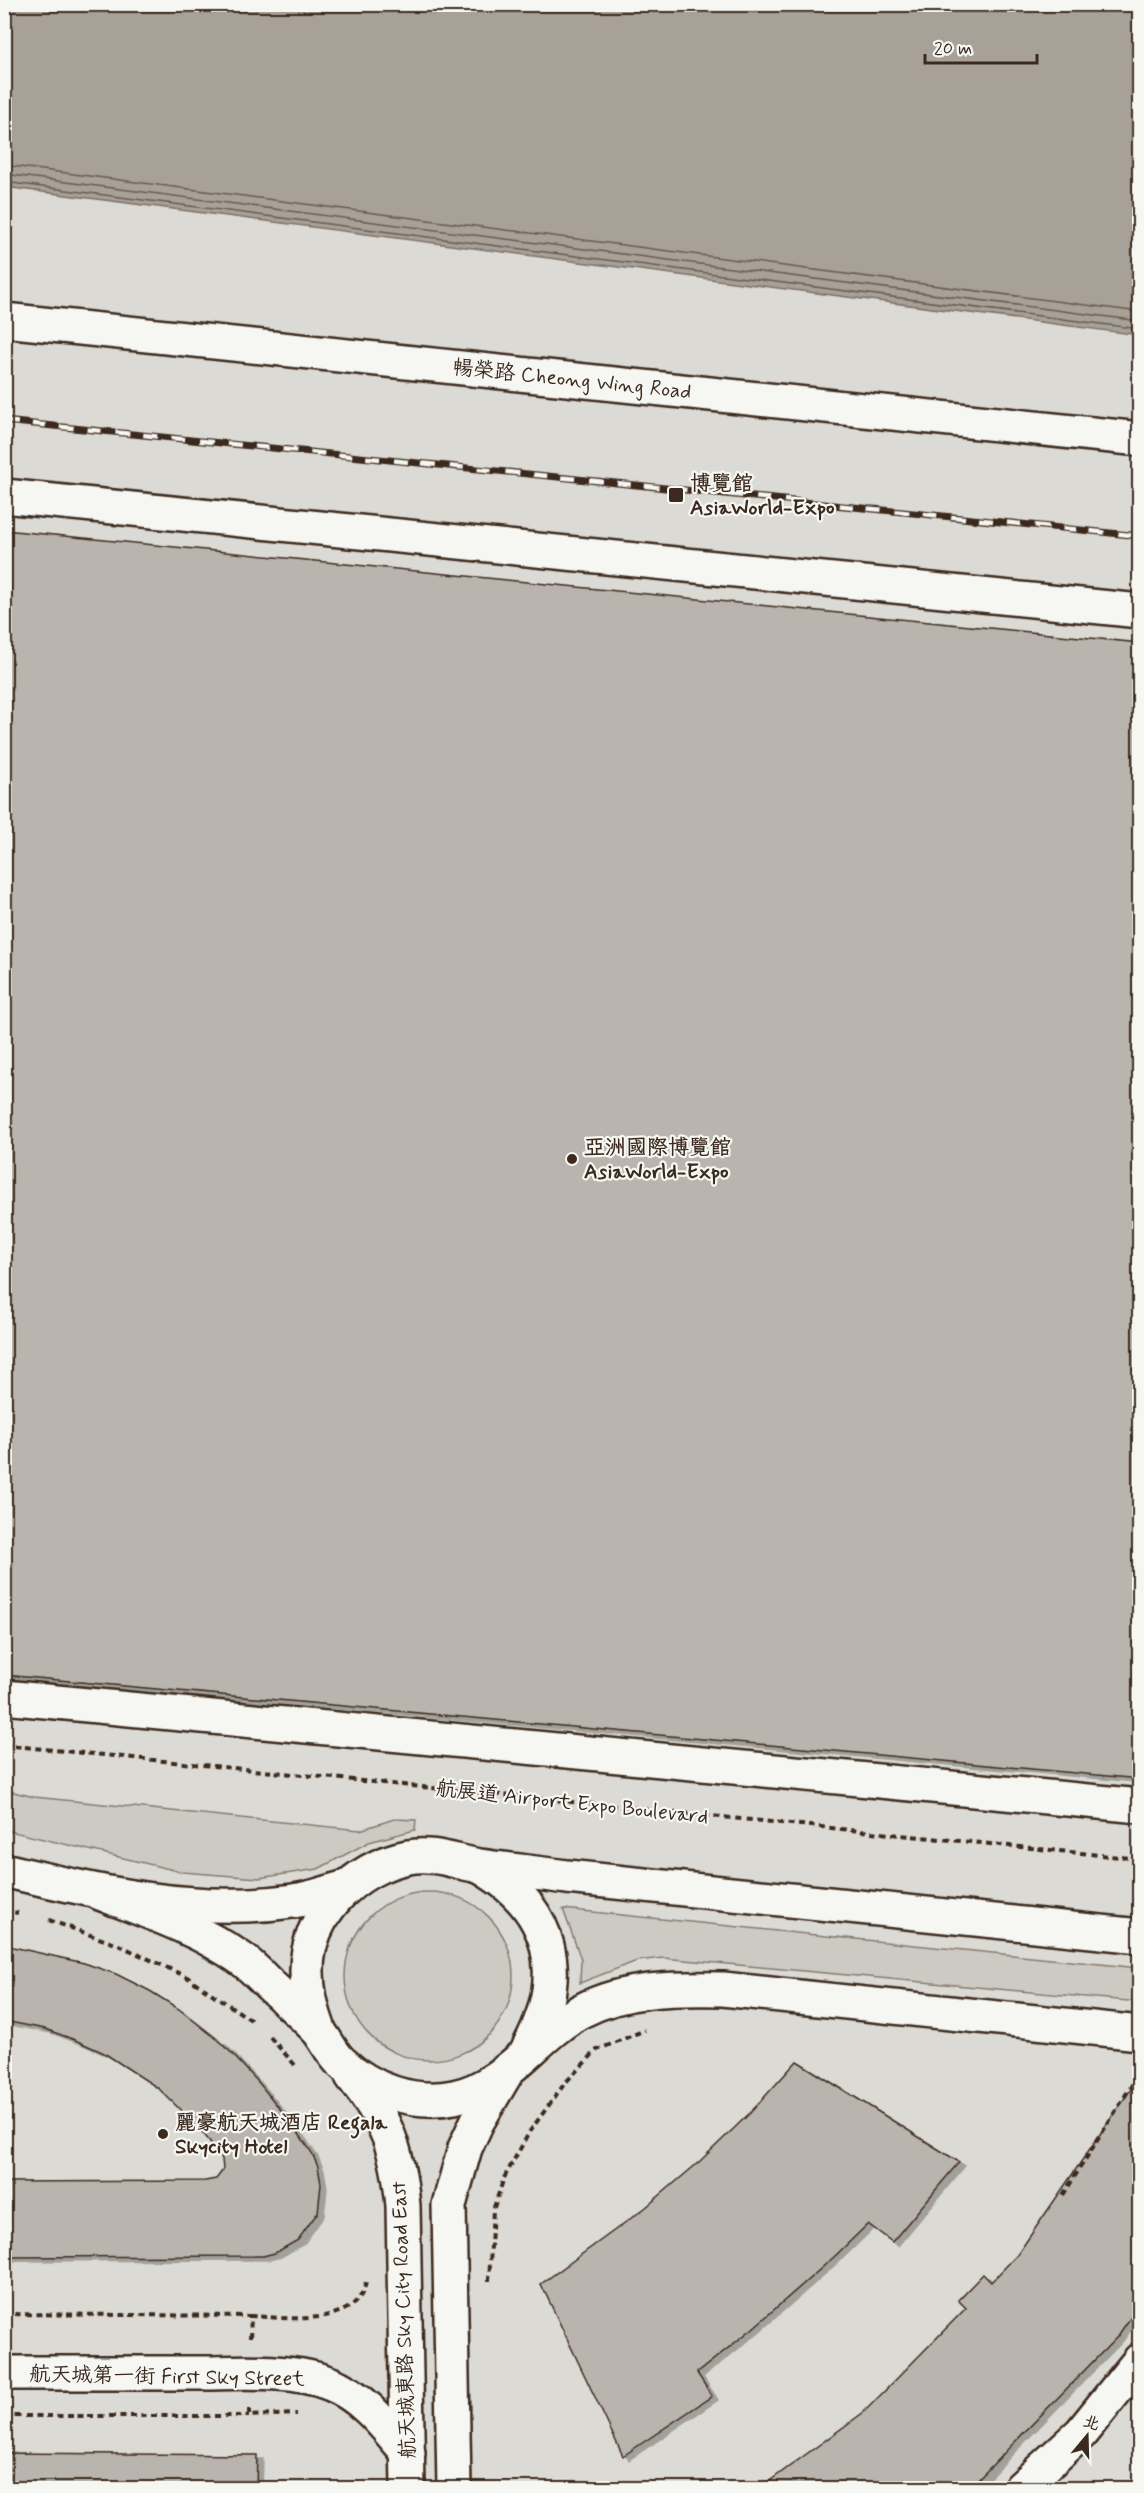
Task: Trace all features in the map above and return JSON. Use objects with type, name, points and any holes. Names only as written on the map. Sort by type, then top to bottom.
[{"type":"street","name":"暢榮路 Cheong Wing Road","points":[[4,320],[1140,439]]},
{"type":"street","points":[[4,496],[1140,611]]},
{"type":"street","points":[[4,1697],[1140,1806]]},
{"type":"street","points":[[1140,1936],[477,1865],[443,1856],[408,1857],[375,1868],[346,1887],[326,1911],[312,1939],[306,1970],[309,2001],[319,2030],[339,2061],[367,2083],[395,2095],[424,2100],[454,2097],[482,2087],[580,2012],[613,1999],[640,1992],[667,1989],[723,1989],[1140,2033]]},
{"type":"street","points":[[454,2488],[450,2205],[465,2148],[477,2122],[540,2027],[548,2003],[552,1974],[548,1947],[537,1921],[522,1898],[501,1879],[477,1865]]},
{"type":"street","points":[[4,1870],[100,1893],[215,1906],[294,1901],[346,1887]]},
{"type":"street","points":[[100,1893],[187,1927],[218,1943],[243,1959],[319,2030]]},
{"type":"street","name":"航天城東路 Sky City Road East","points":[[339,2061],[370,2099],[387,2130],[401,2180],[408,2488]]},
{"type":"street","points":[[1021,2488],[1081,2433],[1140,2360]]},
{"type":"street","name":"航天城第一街 First Sky Street","points":[[4,2373],[250,2373],[309,2377],[351,2394],[380,2421],[408,2453]]},
{"type":"path","name":"航展道 Airport Expo Boulevard","points":[[4,1745],[1140,1858]]},
{"type":"path","points":[[4,1911],[24,1914]]},
{"type":"path","points":[[44,1918],[122,1946],[187,1977],[257,2024]]},
{"type":"path","points":[[489,2293],[493,2210],[504,2178],[530,2131],[565,2083],[597,2050],[647,2029]]},
{"type":"path","points":[[265,2032],[296,2065]]},
{"type":"path","points":[[1063,2195],[1140,2072]]},
{"type":"path","name":"航天城東路 Sky City Road East","points":[[250,2316],[307,2319],[348,2309],[363,2295],[367,2278]]},
{"type":"path","points":[[4,2314],[250,2316],[249,2416],[299,2414]]},
{"type":"path","name":"航天城第一街 First Sky Street","points":[[4,2415],[249,2416]]},
{"type":"shaded area","points":[[4,187],[1139,335],[1139,2488],[5,2488]]},
{"type":"shaded area","points":[[5,1790],[34,1797],[360,1830],[394,1819],[416,1820],[415,1830],[369,1842],[318,1869],[259,1878],[182,1872],[5,1830]]},
{"type":"shaded area","points":[[429,1892],[461,1899],[475,1906],[488,1917],[499,1930],[506,1944],[513,1976],[506,2008],[499,2022],[488,2035],[475,2046],[461,2053],[429,2060],[397,2053],[383,2046],[370,2035],[359,2022],[352,2008],[345,1976],[352,1944],[359,1930],[370,1917],[383,1906],[397,1899]]},
{"type":"shaded area","points":[[563,1909],[1139,1968],[1139,2002],[663,1958],[637,1961],[580,1983],[581,1959]]},
{"type":"water","points":[[5,4],[1139,5],[1139,335],[5,187]]},
{"type":"building","name":"亞洲國際博覽館 AsiaWorld-Expo","points":[[4,530],[1140,643],[1140,1779],[4,1675]]},
{"type":"building","name":"麗豪航天城酒店 Regala Skycity Hotel","points":[[4,1945],[84,1963],[116,1974],[179,2009],[222,2043],[293,2125],[312,2153],[318,2167],[321,2184],[318,2212],[298,2240],[275,2253],[263,2256],[4,2257],[4,2182],[205,2181],[216,2179],[223,2170],[219,2153],[198,2127],[158,2088],[104,2053],[75,2040],[45,2029],[4,2021]]},
{"type":"building","points":[[797,2061],[959,2162],[892,2242],[868,2224],[752,2329],[697,2373],[712,2396],[623,2456],[541,2284],[645,2208],[699,2162],[750,2113]]},
{"type":"building","points":[[1133,2086],[1140,2087],[1140,2304],[1117,2337],[970,2488],[760,2488],[864,2412],[966,2308],[958,2300],[983,2274],[991,2282],[1017,2255]]},
{"type":"building","points":[[4,2453],[257,2455],[256,2488],[4,2488]]},
{"type":"railway","points":[[4,421],[1140,536]]},
{"type":"place","name":"博覽館 AsiaWorld-Expo","points":[[676,495]]},
{"type":"place","name":"亞洲國際博覽館 AsiaWorld-Expo","points":[[572,1159]]},
{"type":"place","name":"麗豪航天城酒店 Regala Skycity Hotel","points":[[163,2134]]}]
